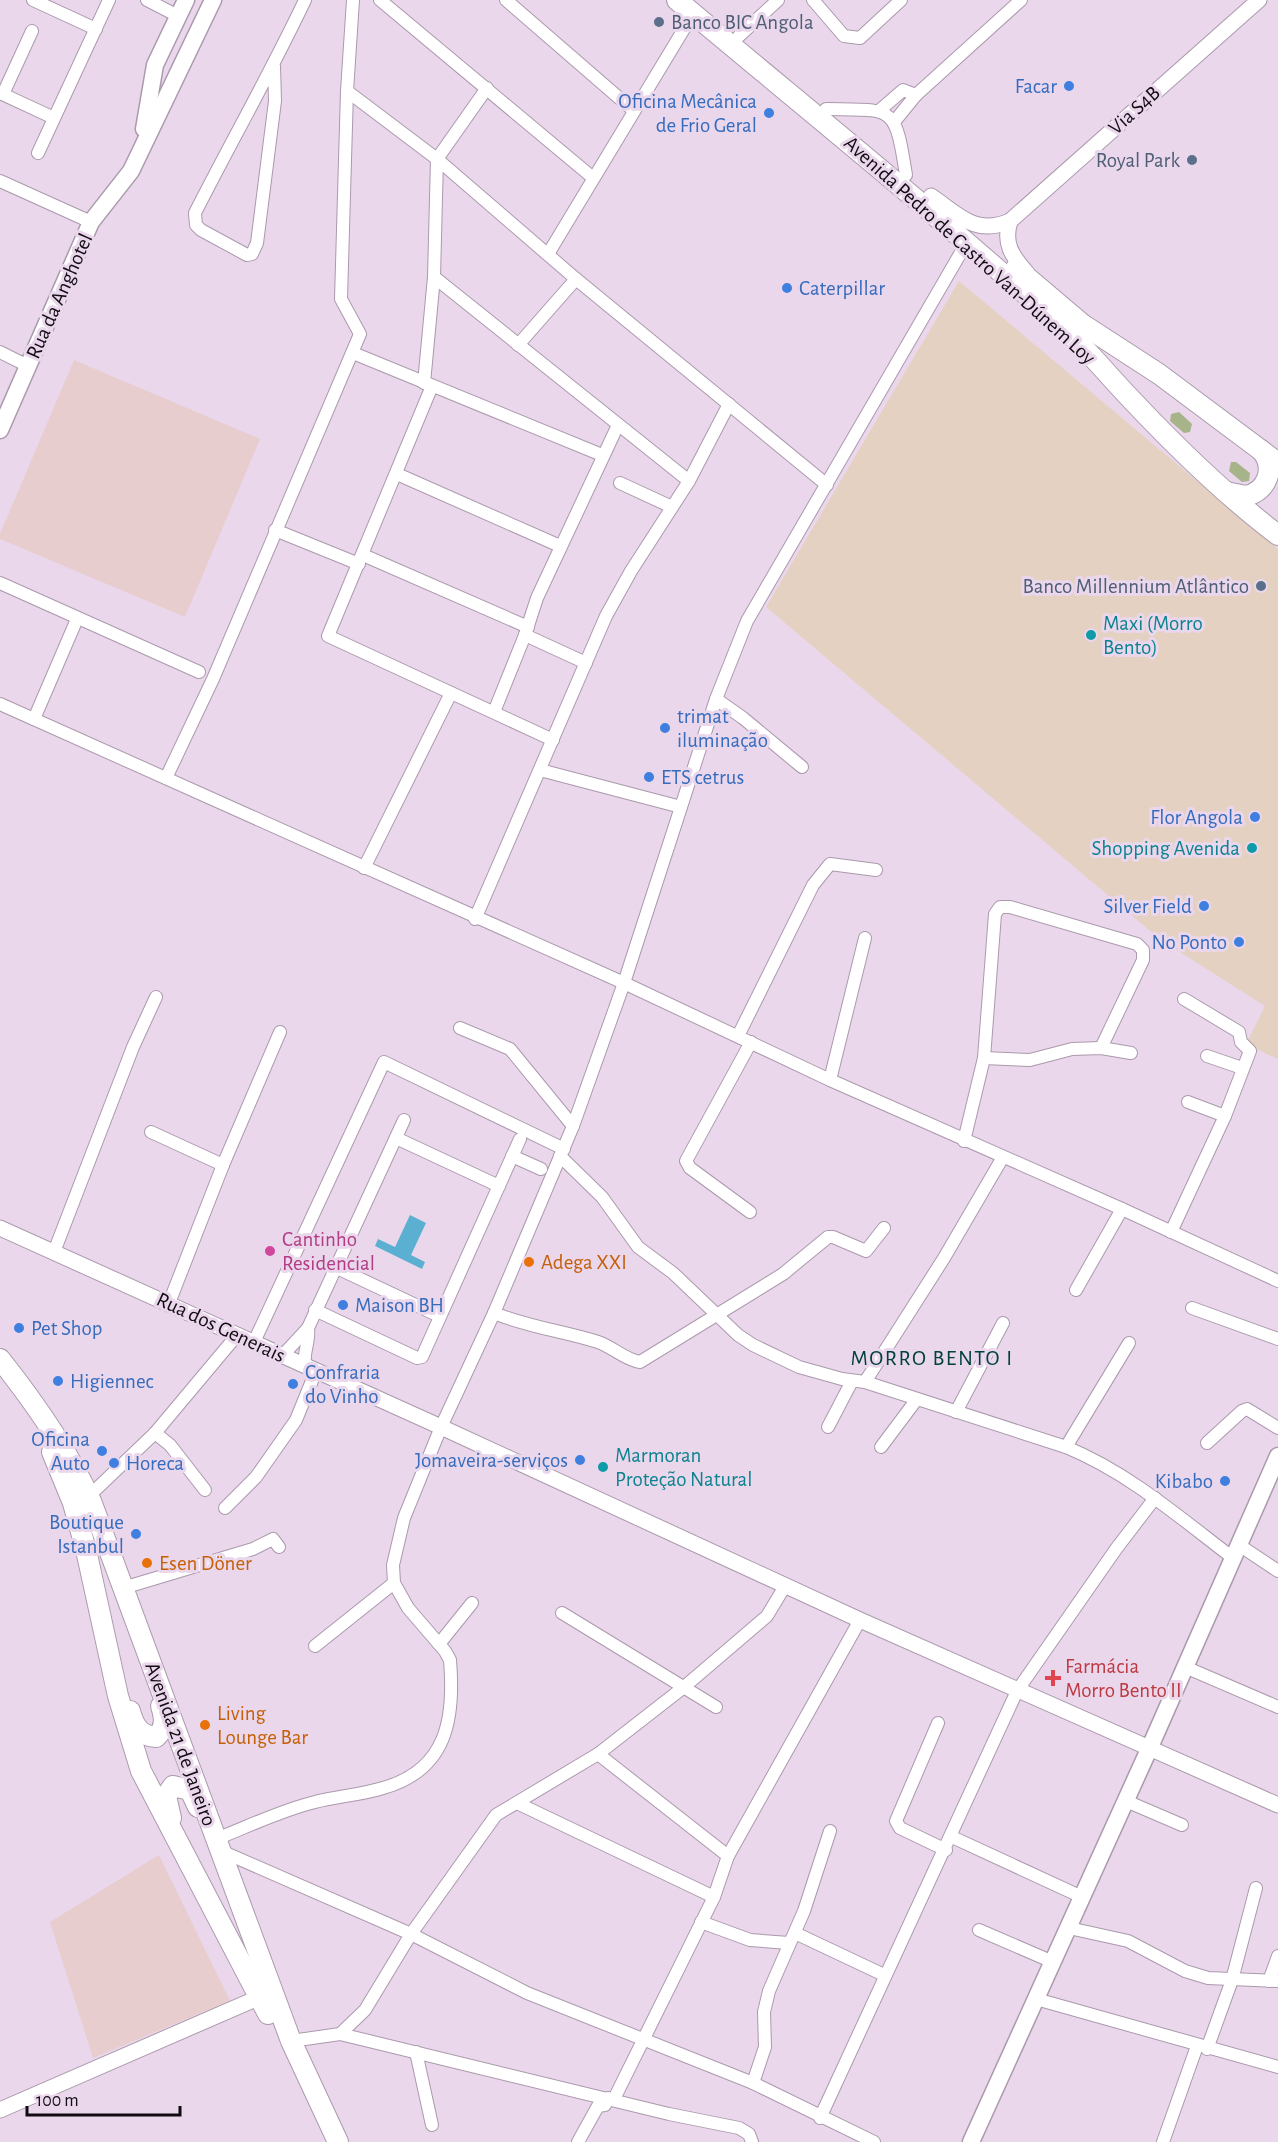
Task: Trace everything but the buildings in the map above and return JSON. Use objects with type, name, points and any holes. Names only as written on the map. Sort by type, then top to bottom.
[{"type":"main road","name":"Rua da Anghotel","points":[[0,430],[91,222],[131,171],[213,0]]},
{"type":"main road","name":"Avenida Pedro de Castro Van-Dúnem Loy","points":[[677,0],[694,7],[739,36],[1082,324],[1144,363],[1278,463]]},
{"type":"main road","name":"Rua da Anghotel","points":[[131,171],[147,123],[155,64],[183,4]]},
{"type":"main road","name":"Avenida Pedro de Castro Van-Dúnem Loy","points":[[694,7],[967,242],[1073,337],[1131,400],[1224,490],[1278,535]]},
{"type":"main road","points":[[1224,490],[1241,497],[1262,488],[1268,476],[1269,466],[1258,447]]},
{"type":"main road","name":"Avenida 21 de Janeiro","points":[[0,1359],[28,1395],[63,1449],[89,1496],[219,1845],[260,1997],[325,2142]]},
{"type":"main road","name":"Avenida 21 de Janeiro","points":[[0,1375],[35,1422],[62,1473],[81,1532],[101,1610],[118,1696],[141,1771],[251,1962],[338,2142]]},
{"type":"main road","points":[[971,2142],[1126,1801],[1278,1456]]},
{"type":"main road","points":[[101,1610],[133,1722],[147,1737],[156,1737],[162,1731],[163,1713],[125,1594]]},
{"type":"main road","points":[[173,1786],[184,1787],[194,1797],[251,1962],[174,1827],[166,1796],[173,1786]]},
{"type":"street","points":[[33,0],[96,29]]},
{"type":"street","points":[[38,153],[109,0]]},
{"type":"street","points":[[147,0],[183,4]]},
{"type":"street","points":[[274,66],[275,101],[257,243],[252,254],[247,255],[201,230],[194,219],[195,213],[255,95],[274,66],[305,0]]},
{"type":"street","points":[[166,778],[213,678],[360,334],[341,300],[347,91],[354,0]]},
{"type":"street","points":[[380,0],[592,177]]},
{"type":"street","points":[[506,0],[633,110]]},
{"type":"street","points":[[739,36],[778,0]]},
{"type":"street","points":[[813,0],[844,36],[851,39],[861,38],[901,0]]},
{"type":"street","points":[[894,122],[916,95],[1021,0]]},
{"type":"street","name":"Via S4B","points":[[1010,220],[1259,0]]},
{"type":"street","points":[[548,254],[694,7]]},
{"type":"street","points":[[32,31],[2,93],[54,118]]},
{"type":"street","points":[[487,88],[436,159],[434,278],[428,385],[398,474],[328,637],[552,740]]},
{"type":"street","points":[[880,110],[903,90],[916,95]]},
{"type":"street","points":[[347,91],[436,159],[576,279],[827,485]]},
{"type":"street","points":[[255,95],[265,95],[275,101]]},
{"type":"street","points":[[826,109],[880,110],[894,122],[899,132],[906,175]]},
{"type":"street","points":[[1,184],[91,222]]},
{"type":"street","points":[[931,196],[975,225],[984,228],[1010,220],[1006,240],[1009,249],[1041,289]]},
{"type":"street","points":[[219,1845],[314,1802],[383,1788],[409,1776],[434,1757],[445,1738],[450,1660],[408,1608],[394,1583],[393,1565],[404,1518],[441,1426],[494,1313],[573,1126],[624,983],[716,699],[747,621],[967,242]]},
{"type":"street","points":[[434,278],[689,481]]},
{"type":"street","points":[[518,345],[576,279]]},
{"type":"street","points":[[0,352],[28,366]]},
{"type":"street","points":[[353,353],[602,454]]},
{"type":"street","points":[[475,919],[606,616],[631,571],[689,481],[729,404]]},
{"type":"street","points":[[494,712],[537,598],[602,454],[618,425]]},
{"type":"street","points":[[398,474],[560,546]]},
{"type":"street","points":[[620,483],[672,507]]},
{"type":"street","points":[[275,530],[361,560],[526,631],[586,663]]},
{"type":"street","points":[[0,583],[199,672]]},
{"type":"street","points":[[34,719],[77,619]]},
{"type":"street","points":[[364,868],[451,693]]},
{"type":"street","points":[[716,699],[802,767]]},
{"type":"street","points":[[0,704],[475,919],[624,983],[830,1080],[1122,1209],[1278,1281]]},
{"type":"street","points":[[540,770],[681,807]]},
{"type":"street","points":[[738,1036],[813,885],[824,869],[834,864],[876,870]]},
{"type":"street","points":[[964,1141],[984,1058],[995,914],[1005,906],[1137,944],[1143,950],[1143,960],[1101,1048]]},
{"type":"street","points":[[830,1080],[866,938]]},
{"type":"street","points":[[54,1252],[133,1047],[156,997]]},
{"type":"street","points":[[1171,1232],[1225,1116],[1250,1051],[1242,1044],[1239,1032],[1184,999]]},
{"type":"street","points":[[460,1028],[510,1049],[573,1126]]},
{"type":"street","points":[[169,1303],[223,1165],[280,1032]]},
{"type":"street","points":[[750,1212],[690,1168],[686,1161],[751,1042]]},
{"type":"street","points":[[984,1058],[1030,1060],[1072,1049],[1101,1048],[1131,1053]]},
{"type":"street","points":[[1207,1056],[1242,1068]]},
{"type":"street","points":[[254,1342],[384,1062],[562,1153],[602,1197],[638,1247],[673,1274],[738,1335],[771,1354],[799,1366],[852,1381],[866,1382],[1066,1447],[1096,1460],[1236,1552],[1278,1571]]},
{"type":"street","points":[[1188,1102],[1225,1116]]},
{"type":"street","points":[[225,1508],[256,1477],[296,1419],[311,1368],[304,1352],[305,1334],[404,1120]]},
{"type":"street","points":[[151,1132],[223,1165]]},
{"type":"street","points":[[396,1138],[499,1186]]},
{"type":"street","points":[[315,1310],[420,1358],[520,1139]]},
{"type":"street","points":[[512,1156],[541,1169]]},
{"type":"street","points":[[866,1382],[945,1258],[1002,1157]]},
{"type":"street","points":[[1076,1290],[1122,1209]]},
{"type":"street","name":"Rua dos Generais","points":[[0,1228],[441,1426],[1017,1691],[1150,1747],[1278,1805]]},
{"type":"street","points":[[494,1313],[527,1326],[602,1344],[640,1362],[783,1274],[828,1237],[866,1251],[884,1228]]},
{"type":"street","points":[[335,1267],[440,1316]]},
{"type":"street","points":[[1192,1308],[1278,1339]]},
{"type":"street","points":[[956,1412],[1003,1323]]},
{"type":"street","points":[[89,1496],[155,1433],[238,1334]]},
{"type":"street","points":[[282,1356],[305,1334]]},
{"type":"street","points":[[1066,1447],[1129,1343]]},
{"type":"street","points":[[828,1427],[852,1381]]},
{"type":"street","points":[[881,1447],[916,1399]]},
{"type":"street","points":[[1207,1443],[1247,1409],[1278,1428]]},
{"type":"street","points":[[155,1433],[170,1445],[205,1490]]},
{"type":"street","points":[[820,2118],[884,1975],[952,1837],[1017,1691],[1109,1558],[1155,1498]]},
{"type":"street","points":[[125,1594],[254,1549],[273,1539],[279,1547]]},
{"type":"street","points":[[315,1646],[394,1583]]},
{"type":"street","points":[[340,2034],[365,2010],[411,1934],[496,1815],[504,1808],[517,1803],[598,1754],[684,1688],[767,1616],[785,1586]]},
{"type":"street","points":[[439,1644],[472,1603]]},
{"type":"street","points":[[562,1613],[716,1707]]},
{"type":"street","points":[[578,2142],[598,2106],[605,2105],[611,2099],[644,2038],[714,1897],[728,1856],[860,1620]]},
{"type":"street","points":[[1185,1667],[1278,1707]]},
{"type":"street","points":[[938,1723],[896,1821],[900,1828],[946,1850]]},
{"type":"street","points":[[598,1754],[728,1856]]},
{"type":"street","points":[[1126,1801],[1182,1825]]},
{"type":"street","points":[[517,1803],[714,1897]]},
{"type":"street","points":[[753,2082],[765,2047],[764,2012],[769,1991],[792,1938],[830,1831]]},
{"type":"street","points":[[952,1837],[1082,1897]]},
{"type":"street","points":[[219,1845],[411,1934],[527,1993],[753,2082],[820,2118],[874,2142]]},
{"type":"street","points":[[1163,2142],[1232,1980],[1256,1888]]},
{"type":"street","points":[[701,1922],[750,1940],[792,1938],[884,1975]]},
{"type":"street","points":[[1069,1928],[1128,1941],[1191,1973],[1208,1978],[1274,1981],[1278,1956]]},
{"type":"street","points":[[979,1930],[1053,1962]]},
{"type":"street","points":[[0,2110],[260,1997]]},
{"type":"street","points":[[1036,1999],[1278,2067]]},
{"type":"street","points":[[291,2041],[340,2034],[739,2128],[749,2134],[752,2142]]},
{"type":"street","points":[[417,2052],[432,2125]]},
{"type":"shaded area","name":"Maxi (Morro Bento)","points":[[959,281],[1278,549],[1278,1059],[1246,1044],[1265,1006],[1161,940],[766,607]]},
{"type":"shaded area","points":[[74,360],[260,439],[185,617],[0,539],[0,534]]},
{"type":"shaded area","points":[[159,1855],[230,2001],[93,2058],[50,1922]]},
{"type":"green space","points":[[1179,412],[1192,424],[1190,432],[1184,433],[1170,421],[1171,414]]},
{"type":"green space","points":[[1231,462],[1236,462],[1250,473],[1249,481],[1242,482],[1229,471]]},
{"type":"water","points":[[410,1215],[426,1223],[411,1255],[425,1262],[422,1269],[375,1246],[378,1239],[395,1247]]},
{"type":"place","name":"Banco BIC Angola","points":[[659,22]]},
{"type":"place","name":"Facar","points":[[1069,86]]},
{"type":"place","name":"Oficina Mecânica de Frio Geral","points":[[769,113]]},
{"type":"place","name":"Royal Park","points":[[1192,160]]},
{"type":"place","name":"Caterpillar","points":[[787,288]]},
{"type":"place","name":"Banco Millennium Atlântico","points":[[1261,586]]},
{"type":"place","name":"Maxi (Morro Bento)","points":[[1091,635]]},
{"type":"place","name":"trimat iluminação","points":[[665,728]]},
{"type":"place","name":"ETS cetrus","points":[[649,777]]},
{"type":"place","name":"Flor Angola","points":[[1255,817]]},
{"type":"place","name":"Shopping Avenida","points":[[1252,848]]},
{"type":"place","name":"Silver Field","points":[[1204,906]]},
{"type":"place","name":"No Ponto","points":[[1239,942]]},
{"type":"place","name":"Cantinho Residencial","points":[[270,1251]]},
{"type":"place","name":"Adega XXI","points":[[529,1262]]},
{"type":"place","name":"Maison BH","points":[[343,1305]]},
{"type":"place","name":"Pet Shop","points":[[19,1328]]},
{"type":"place","name":"Higiennec","points":[[58,1381]]},
{"type":"place","name":"Confraria do Vinho","points":[[293,1384]]},
{"type":"place","name":"Oficina Auto","points":[[102,1451]]},
{"type":"place","name":"Jomaveira-serviços","points":[[580,1460]]},
{"type":"place","name":"Horeca","points":[[114,1463]]},
{"type":"place","name":"Marmoran Proteção Natural","points":[[603,1467]]},
{"type":"place","name":"Kibabo","points":[[1225,1481]]},
{"type":"place","name":"Boutique Istanbul","points":[[136,1534]]},
{"type":"place","name":"Esen Döner","points":[[147,1563]]},
{"type":"place","name":"Farmácia Morro Bento II","points":[[1053,1678]]},
{"type":"place","name":"Living Lounge Bar","points":[[205,1725]]},
{"type":"district","name":"MORRO BENTO I","points":[[932,1357]]}]
